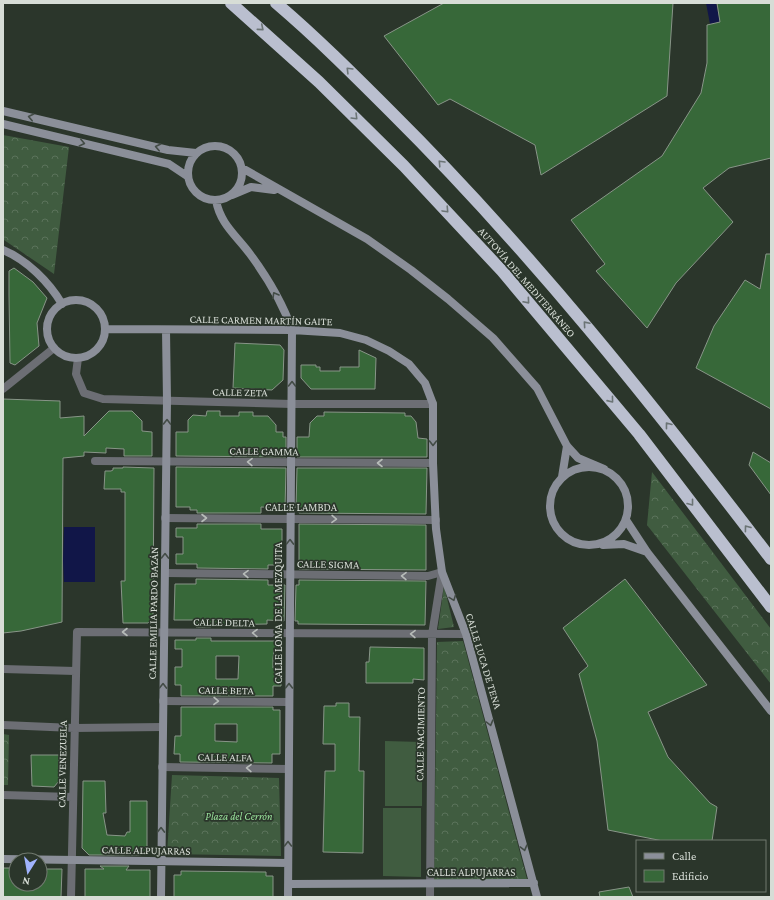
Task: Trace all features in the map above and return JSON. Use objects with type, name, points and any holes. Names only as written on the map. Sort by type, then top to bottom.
[{"type":"highway","name":"AUTOVÍA DEL MEDITERRÁNEO","points":[[231,3],[320,82],[404,166],[502,271],[638,434],[771,606]]},
{"type":"highway","name":"AUTOVÍA DEL MEDITERRÁNEO","points":[[276,3],[340,61],[420,140],[524,252],[661,416],[771,559]]},
{"type":"street","points":[[3,110],[168,150],[196,153]]},
{"type":"street","points":[[3,124],[169,164],[188,176]]},
{"type":"street","points":[[231,195],[240,183],[242,168],[236,155],[224,147],[209,146],[196,153],[189,163],[188,176],[190,185],[197,193],[206,199],[216,200],[231,195],[251,187],[266,188],[286,193]]},
{"type":"street","points":[[242,168],[367,239],[411,270],[448,299],[493,338],[538,388],[567,446],[578,458],[604,469],[614,476],[622,485],[627,496],[629,508],[626,520],[620,531],[610,540],[599,545]]},
{"type":"street","points":[[216,200],[217,210],[225,225],[250,254],[288,317],[292,330]]},
{"type":"street","points":[[3,250],[12,254],[40,276],[57,295],[62,304]]},
{"type":"street","points":[[71,300],[81,300],[91,304],[99,310],[104,319],[106,328],[102,342],[94,352],[78,358],[65,355],[54,348],[48,332],[48,324],[55,309],[71,300]]},
{"type":"street","name":"CALLE CARMEN MARTÍN GAITE","points":[[106,328],[166,330],[292,330],[340,333],[366,340],[389,351],[409,364],[425,383],[433,404]]},
{"type":"street","name":"CALLE EMILIA PARDO BAZÁN","points":[[161,897],[167,401],[166,330]]},
{"type":"street","name":"CALLE LOMA DE LA MEZQUITA","points":[[288,897],[292,330]]},
{"type":"street","points":[[3,389],[54,348]]},
{"type":"street","name":"CALLE ZETA","points":[[78,358],[76,374],[84,393],[103,399],[292,404],[433,404]]},
{"type":"street","name":"CALLE LUCA DE TENA","points":[[433,404],[433,463],[436,520],[442,572],[466,634],[537,897]]},
{"type":"street","points":[[562,476],[567,446]]},
{"type":"street","name":"CALLE GAMMA","points":[[95,461],[166,460],[433,463]]},
{"type":"street","points":[[604,469],[582,467],[571,470],[562,476],[554,487],[550,499],[550,512],[554,525],[562,535],[573,542],[586,546],[624,544],[647,552]]},
{"type":"street","name":"CALLE LAMBDA","points":[[165,518],[436,520]]},
{"type":"street","points":[[626,520],[647,552],[771,712]]},
{"type":"street","name":"CALLE SIGMA","points":[[164,573],[428,576],[442,572]]},
{"type":"street","name":"CALLE NACIMIENTO","points":[[430,897],[432,635],[442,572]]},
{"type":"street","name":"CALLE DELTA","points":[[77,632],[466,634]]},
{"type":"street","name":"CALLE VENEZUELA","points":[[71,897],[72,797],[77,632]]},
{"type":"street","points":[[3,669],[75,671]]},
{"type":"street","name":"CALLE BETA","points":[[163,701],[289,702]]},
{"type":"street","points":[[3,725],[74,728],[163,727]]},
{"type":"street","name":"CALLE ALFA","points":[[162,767],[288,769]]},
{"type":"street","points":[[3,795],[72,797]]},
{"type":"street","name":"CALLE ALPUJARRAS","points":[[3,859],[288,863]]},
{"type":"street","name":"CALLE ALPUJARRAS","points":[[288,884],[534,883]]},
{"type":"green space","points":[[3,135],[69,147],[54,274],[4,240]]},
{"type":"green space","points":[[652,472],[771,629],[771,684],[647,525]]},
{"type":"green space","points":[[444,586],[454,627],[438,629]]},
{"type":"green space","points":[[463,641],[527,879],[434,881],[437,642]]},
{"type":"green space","points":[[3,734],[9,735],[8,785],[3,785]]},
{"type":"green space","points":[[385,741],[422,742],[422,806],[385,806]]},
{"type":"green space","name":"Plaza del Cerrón","points":[[172,775],[279,778],[281,856],[167,854]]},
{"type":"green space","points":[[383,808],[421,808],[421,877],[383,876]]},
{"type":"shaded area","points":[[706,3],[716,3],[720,22],[710,24]]},
{"type":"shaded area","points":[[64,527],[95,527],[95,582],[64,582]]},
{"type":"building","points":[[444,3],[673,3],[667,96],[541,175],[535,145],[450,99],[438,105],[384,36]]},
{"type":"building","points":[[717,3],[771,3],[771,158],[729,168],[703,188],[733,222],[676,283],[647,328],[596,271],[605,264],[571,220],[662,156],[701,93],[707,63],[707,25],[720,22]]},
{"type":"building","points":[[766,254],[771,254],[771,409],[696,368],[714,326],[745,280],[760,289]]},
{"type":"building","points":[[14,268],[33,282],[47,298],[37,323],[39,346],[15,365],[10,363],[9,295],[9,271]]},
{"type":"building","points":[[235,343],[280,345],[284,350],[283,380],[272,390],[233,388]]},
{"type":"building","points":[[359,350],[376,358],[375,389],[311,389],[301,378],[301,365],[316,365],[316,367],[320,367],[320,371],[340,371],[340,367],[359,367]]},
{"type":"building","points":[[3,399],[60,401],[60,418],[84,416],[84,436],[109,411],[132,411],[142,421],[142,431],[152,432],[152,456],[124,456],[124,449],[106,448],[106,453],[84,452],[84,456],[63,458],[62,622],[21,631],[3,633]]},
{"type":"building","points":[[207,411],[220,411],[220,416],[239,416],[239,412],[253,412],[253,416],[268,416],[276,425],[276,432],[283,432],[283,437],[286,437],[286,457],[176,456],[176,432],[188,432],[188,420],[193,415],[206,416]]},
{"type":"building","points":[[324,412],[405,413],[405,416],[411,416],[416,422],[418,438],[427,439],[427,457],[297,457],[297,437],[309,437],[310,423],[317,416],[324,416]]},
{"type":"building","points":[[753,452],[771,463],[771,495],[749,465]]},
{"type":"building","points":[[176,467],[286,468],[285,508],[261,507],[261,513],[197,513],[197,510],[190,510],[190,507],[176,507]]},
{"type":"building","points":[[113,468],[154,468],[153,618],[148,623],[123,623],[121,581],[125,581],[125,492],[121,492],[121,489],[104,489],[105,471],[111,471]]},
{"type":"building","points":[[297,468],[427,468],[426,514],[299,513],[299,508],[296,508]]},
{"type":"building","points":[[197,524],[261,524],[261,529],[282,529],[282,565],[268,565],[268,569],[197,568],[197,564],[176,564],[176,554],[183,554],[183,537],[176,537],[176,528],[197,528]]},
{"type":"building","points":[[299,524],[426,525],[426,570],[299,569]]},
{"type":"building","points":[[196,579],[268,580],[268,585],[285,585],[284,621],[267,620],[267,624],[211,625],[211,627],[196,627],[196,620],[174,620],[175,584],[196,584]]},
{"type":"building","points":[[625,579],[707,685],[648,712],[668,757],[710,803],[717,807],[712,840],[658,840],[608,830],[597,741],[579,674],[588,666],[563,628]]},
{"type":"building","points":[[299,580],[426,581],[425,625],[298,624],[298,621],[295,621],[296,585],[299,585]]},
{"type":"building","points":[[196,638],[211,638],[211,641],[281,641],[281,650],[274,650],[273,668],[281,668],[281,686],[273,686],[273,696],[181,696],[181,685],[175,685],[175,667],[182,667],[182,649],[175,649],[175,640],[196,640]],"holes":[[[216,656],[239,656],[238,679],[216,679]]]},
{"type":"building","points":[[370,647],[424,648],[424,680],[413,679],[413,683],[366,683],[366,662],[369,662]]},
{"type":"building","points":[[336,703],[349,703],[349,717],[360,717],[359,771],[364,771],[363,853],[323,852],[325,771],[335,771],[335,744],[323,744],[324,706],[336,706]]},
{"type":"building","points":[[181,707],[273,707],[273,710],[280,710],[280,754],[272,754],[272,763],[180,762],[180,754],[174,754],[175,736],[181,736]],"holes":[[[215,724],[237,724],[237,742],[215,741]]]},
{"type":"building","points":[[31,755],[59,755],[59,781],[54,787],[32,786]]},
{"type":"building","points":[[83,781],[105,781],[106,813],[103,813],[107,835],[125,836],[127,832],[130,832],[130,801],[147,801],[147,849],[141,855],[89,855],[82,848]]},
{"type":"building","points":[[100,866],[129,866],[126,870],[150,870],[150,897],[85,897],[85,869],[104,869]]},
{"type":"building","points":[[3,868],[8,868],[8,892],[48,892],[48,869],[62,869],[61,897],[3,897]]},
{"type":"building","points":[[181,871],[266,872],[266,876],[273,876],[273,897],[174,897],[174,875],[181,875]]},
{"type":"building","points":[[629,887],[633,897],[600,897],[599,892]]}]
